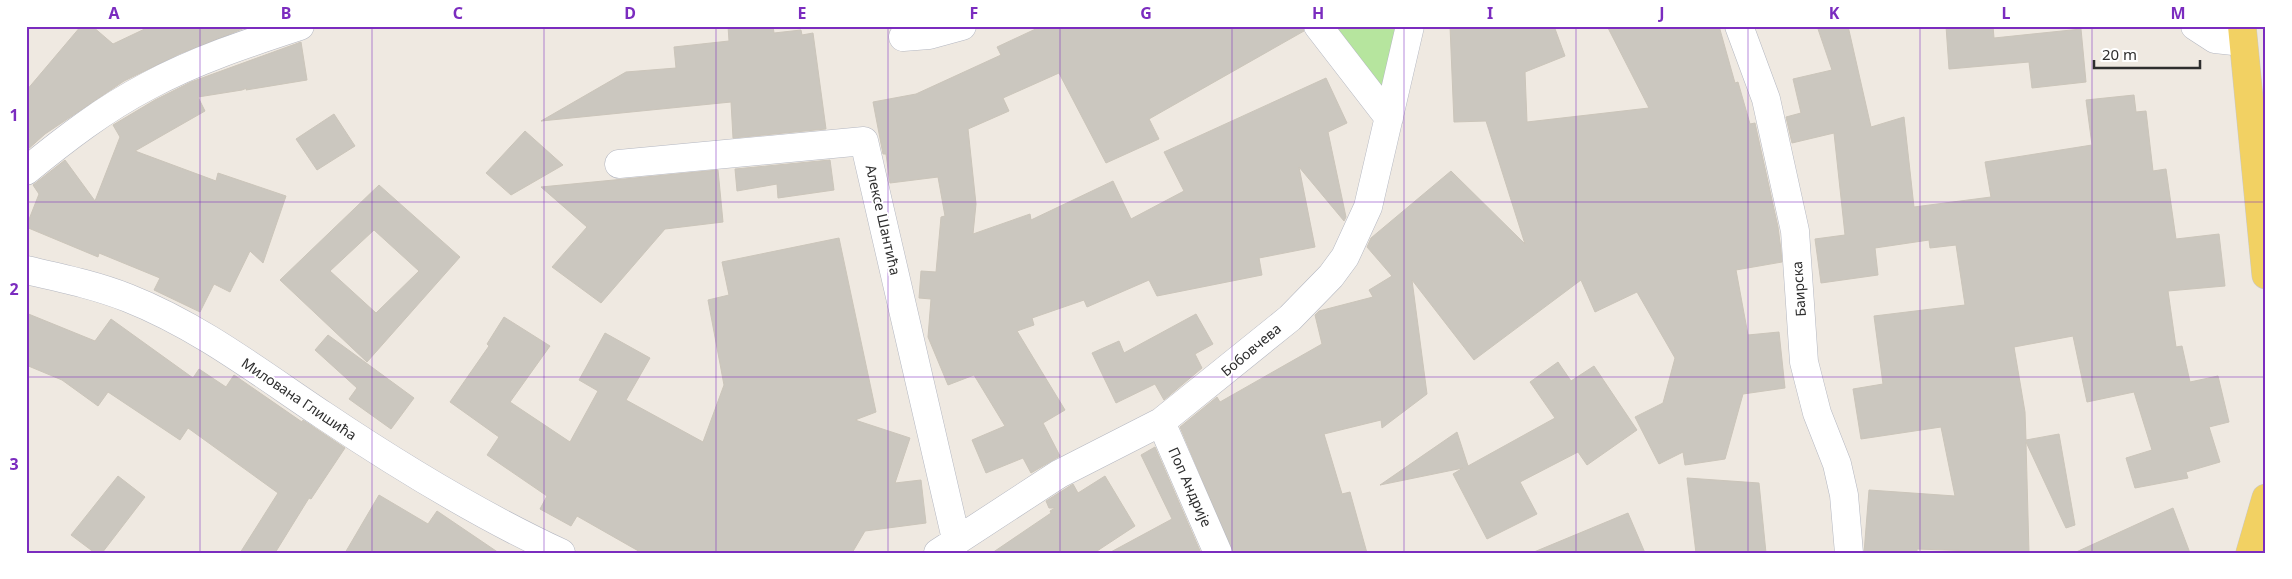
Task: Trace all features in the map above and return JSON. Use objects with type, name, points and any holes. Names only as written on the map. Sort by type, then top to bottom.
[{"type":"main road","points":[[2242,34],[2266,275]]},
{"type":"main road","points":[[2250,553],[2266,498]]},
{"type":"street","points":[[26,171],[78,129],[147,86],[199,62],[300,26]]},
{"type":"street","points":[[904,37],[929,35],[962,26]]},
{"type":"street","points":[[1318,26],[1389,118]]},
{"type":"street","name":"Бобовчева","points":[[947,546],[1059,474],[1161,422],[1290,318],[1331,276],[1345,257],[1368,207],[1410,26]]},
{"type":"street","name":"Баирска","points":[[1739,26],[1766,99],[1795,231],[1804,362],[1817,413],[1839,472],[1844,496],[1849,553]]},
{"type":"street","points":[[2194,26],[2215,39],[2242,34]]},
{"type":"street","name":"Алексе Шантића","points":[[619,164],[864,141],[947,546]]},
{"type":"street","name":"Милована Глишића","points":[[26,270],[78,282],[129,298],[180,322],[228,351],[389,459],[468,506],[561,553]]},
{"type":"street","name":"Поп Андрије","points":[[1161,422],[1218,553]]},
{"type":"green space","points":[[1318,26],[1410,26],[1389,118]]},
{"type":"building","points":[[81,26],[92,26],[113,44],[151,26],[250,26],[179,54],[124,81],[45,134],[26,151],[26,91]]},
{"type":"building","points":[[728,26],[773,26],[774,33],[801,30],[802,35],[813,33],[826,129],[733,138],[731,102],[541,121],[626,72],[676,68],[674,47],[729,41]]},
{"type":"building","points":[[1042,26],[1303,26],[1304,31],[1149,119],[1159,139],[1106,163],[1059,73],[1003,98],[1009,111],[968,129],[976,204],[973,234],[1030,214],[1031,220],[1113,181],[1131,219],[1184,191],[1164,152],[1326,78],[1347,123],[1328,132],[1346,217],[1344,221],[1299,167],[1315,247],[1259,258],[1262,275],[1157,296],[1149,280],[1087,307],[1084,300],[1032,318],[1034,325],[1017,331],[1065,410],[1043,423],[1060,456],[1031,473],[1023,458],[986,473],[972,440],[1005,426],[974,375],[948,385],[928,337],[931,299],[919,298],[921,271],[936,272],[941,217],[945,216],[938,177],[890,183],[886,154],[883,154],[873,102],[916,94],[1001,55],[997,47]]},
{"type":"building","points":[[1450,26],[1554,26],[1565,56],[1525,72],[1527,122],[1649,108],[1607,26],[1719,26],[1735,83],[1738,82],[1750,124],[1755,123],[1778,227],[1782,262],[1736,270],[1748,335],[1779,332],[1785,388],[1743,394],[1725,459],[1685,465],[1683,452],[1659,464],[1635,417],[1663,403],[1675,358],[1637,292],[1595,312],[1581,280],[1474,360],[1412,280],[1427,394],[1382,428],[1381,420],[1324,434],[1342,494],[1350,492],[1367,553],[1233,553],[1180,427],[1217,397],[1220,402],[1322,344],[1315,315],[1319,311],[1373,297],[1369,290],[1392,276],[1367,247],[1371,238],[1451,171],[1525,244],[1486,121],[1454,122]]},
{"type":"building","points":[[1817,26],[1848,26],[1871,127],[1904,117],[1914,207],[1991,197],[1985,162],[2092,145],[2086,100],[2134,95],[2136,112],[2146,111],[2153,171],[2166,169],[2176,239],[2219,234],[2225,286],[2168,291],[2176,347],[2182,346],[2190,382],[2218,376],[2229,422],[2209,427],[2220,462],[2186,472],[2188,478],[2135,488],[2126,458],[2152,450],[2134,392],[2087,402],[2073,336],[2014,347],[2025,412],[2026,440],[2059,434],[2075,525],[2066,528],[2026,442],[2029,553],[1917,549],[1917,553],[1864,553],[1869,490],[1955,496],[1941,427],[1861,439],[1853,389],[1883,384],[1874,316],[1965,305],[1956,245],[1930,248],[1929,240],[1875,248],[1878,275],[1821,283],[1815,239],[1845,235],[1834,133],[1792,143],[1786,117],[1801,113],[1793,79],[1832,70]]},
{"type":"building","points":[[1946,26],[1993,26],[1994,38],[2081,29],[2086,82],[2032,88],[2029,62],[1949,69]]},
{"type":"building","points":[[301,42],[307,80],[198,97],[205,111],[135,151],[216,181],[218,173],[286,196],[263,263],[250,251],[230,292],[214,284],[200,312],[154,290],[160,278],[99,253],[98,257],[26,227],[39,194],[33,185],[65,160],[95,201],[120,137],[113,125],[155,100],[191,82]]},
{"type":"building","points":[[334,114],[355,146],[317,170],[296,139]]},
{"type":"building","points":[[525,131],[563,165],[511,195],[486,173]]},
{"type":"building","points":[[830,160],[834,190],[778,198],[777,184],[737,191],[735,169]]},
{"type":"building","points":[[718,170],[723,222],[665,229],[601,303],[552,267],[587,227],[541,187]]},
{"type":"building","points":[[379,185],[460,257],[367,362],[280,280]],"holes":[[[374,230],[419,271],[376,313],[330,271]]]},
{"type":"building","points":[[839,238],[876,412],[855,420],[910,438],[895,483],[921,480],[926,523],[865,531],[852,553],[642,553],[577,516],[571,526],[540,509],[547,496],[487,455],[499,437],[450,402],[489,346],[487,344],[504,317],[550,346],[510,402],[570,442],[598,391],[579,380],[605,333],[650,358],[626,400],[703,442],[724,385],[708,300],[729,295],[722,262]]},
{"type":"building","points":[[26,313],[95,341],[111,319],[193,378],[199,369],[226,387],[234,375],[302,422],[303,420],[345,448],[311,499],[309,498],[275,553],[240,553],[278,493],[188,428],[180,440],[108,392],[98,406],[62,380],[26,365]]},
{"type":"building","points":[[1196,314],[1213,344],[1195,354],[1202,368],[1164,400],[1155,384],[1116,403],[1092,353],[1119,341],[1124,353]]},
{"type":"building","points":[[328,335],[414,398],[391,429],[349,399],[357,388],[315,350]]},
{"type":"building","points":[[1558,362],[1571,381],[1594,366],[1637,430],[1587,465],[1578,452],[1520,482],[1537,514],[1487,539],[1453,474],[1463,468],[1380,485],[1457,432],[1468,466],[1555,418],[1530,382]]},
{"type":"building","points":[[1155,447],[1201,553],[1109,553],[1172,519],[1141,455]]},
{"type":"building","points":[[118,476],[145,497],[102,553],[95,553],[71,535]]},
{"type":"building","points":[[1105,476],[1135,526],[1094,553],[992,553],[1051,513],[1050,511],[1055,508],[1049,508],[1046,501],[1073,484],[1078,493]]},
{"type":"building","points":[[1687,478],[1759,483],[1766,553],[1696,553]]},
{"type":"building","points":[[379,495],[428,524],[437,511],[499,553],[345,553]]},
{"type":"building","points":[[2173,508],[2190,553],[2074,553],[2155,516]]},
{"type":"building","points":[[1628,513],[1645,553],[1534,553],[1534,552]]}]
